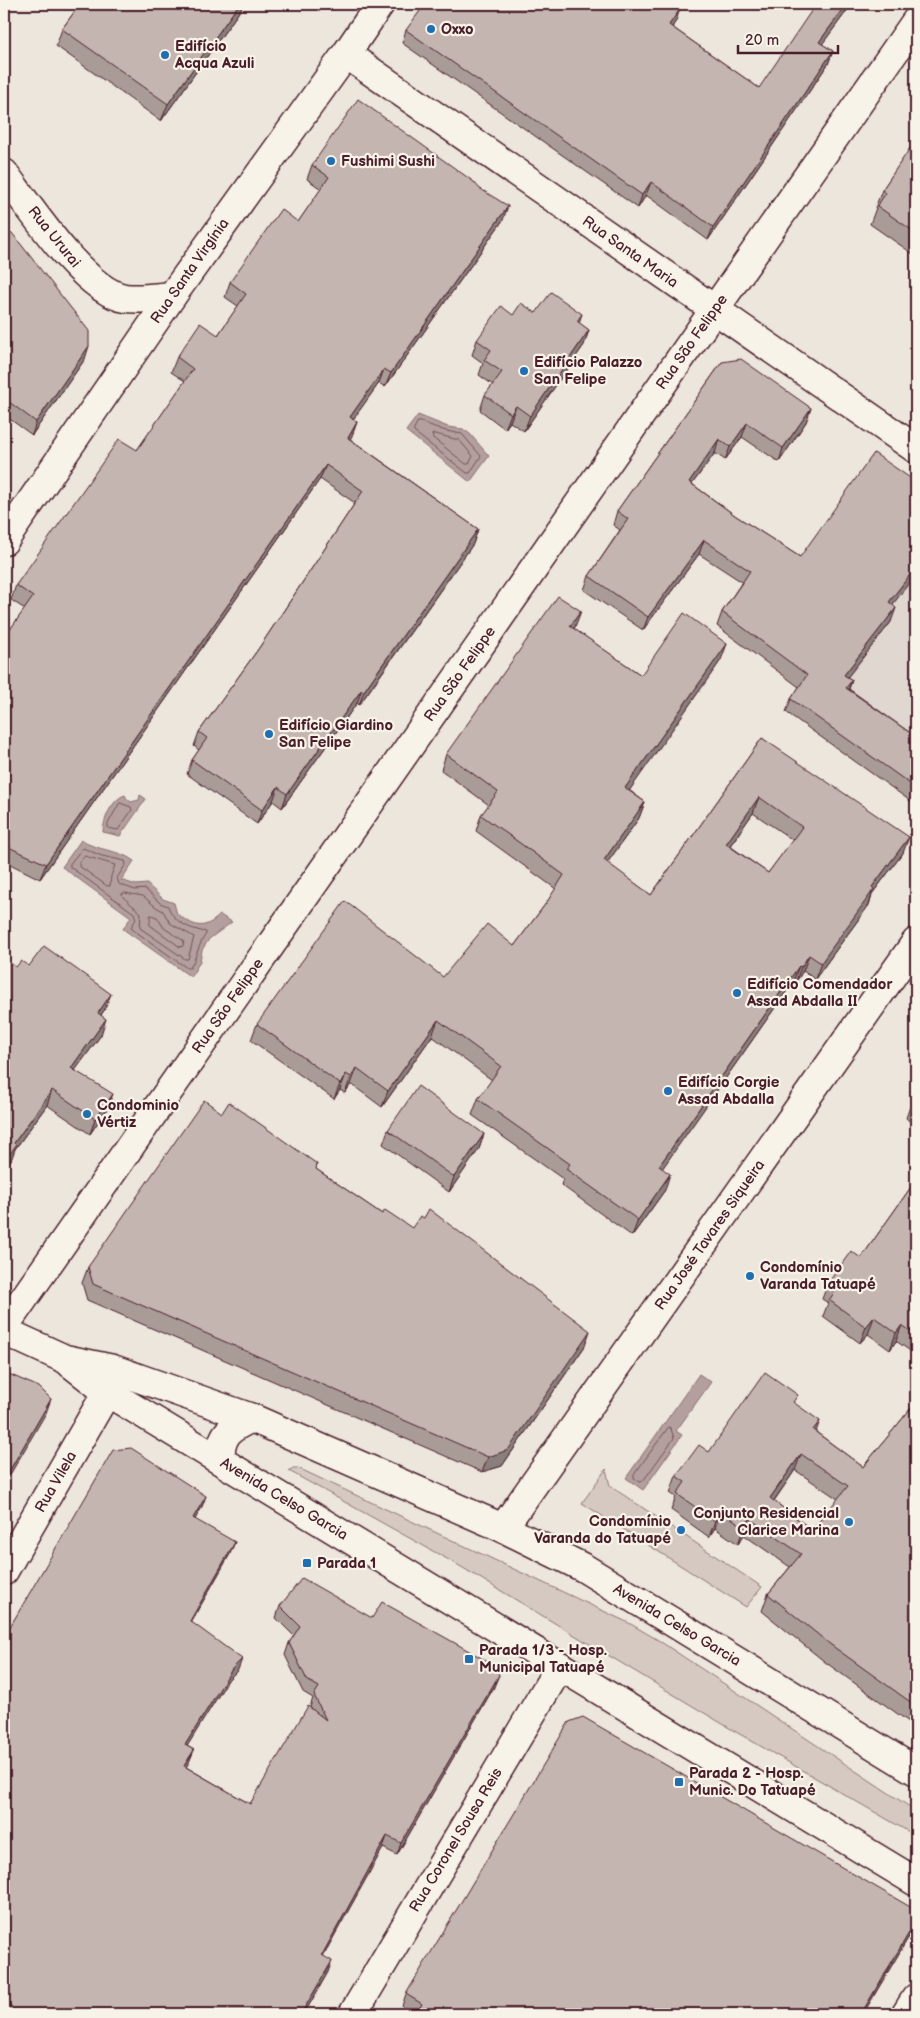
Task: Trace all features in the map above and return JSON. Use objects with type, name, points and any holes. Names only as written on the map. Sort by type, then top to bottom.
[{"type":"street","name":"Rua Santa Virgínia","points":[[4,541],[172,296],[380,4]]},
{"type":"street","name":"Rua São Felippe","points":[[4,1327],[916,21]]},
{"type":"street","name":"Rua Santa Maria","points":[[346,54],[916,449]]},
{"type":"street","name":"Rua Ururai","points":[[4,173],[76,267],[102,288],[125,298],[172,296]]},
{"type":"street","name":"Rua José Tavares Siqueira","points":[[503,1528],[916,942]]},
{"type":"street","name":"Avenida Celso Garcia","points":[[4,1331],[65,1359],[108,1392],[912,1878]]},
{"type":"street","name":"Avenida Celso Garcia","points":[[65,1359],[113,1369],[252,1418],[503,1528],[584,1568],[916,1771]]},
{"type":"street","name":"Rua Vilela","points":[[4,1571],[108,1392]]},
{"type":"street","points":[[220,1460],[221,1445],[226,1434],[236,1425],[252,1418]]},
{"type":"street","name":"Rua Coronel Sousa Reis","points":[[354,2014],[560,1666]]},
{"type":"street","points":[[906,2014],[916,1998]]},
{"type":"shaded area","points":[[916,532],[916,743],[814,670]]},
{"type":"shaded area","points":[[293,1468],[298,1468],[629,1623],[658,1640],[916,1811],[916,1836],[731,1729],[458,1565],[289,1471]]},
{"type":"shaded area","points":[[606,1469],[610,1486],[762,1587],[746,1607],[582,1503]]},
{"type":"water","points":[[418,415],[448,427],[463,429],[470,434],[489,456],[470,482],[406,431]]},
{"type":"water","points":[[125,795],[131,802],[139,800],[140,795],[146,799],[120,836],[103,832],[109,810],[120,797]]},
{"type":"water","points":[[81,840],[87,844],[121,854],[134,861],[121,880],[136,885],[147,884],[163,899],[174,903],[177,914],[189,922],[204,925],[220,915],[232,922],[209,939],[202,950],[200,961],[191,977],[123,929],[131,917],[62,867]]},
{"type":"water","points":[[699,1374],[711,1382],[676,1431],[682,1435],[643,1490],[626,1478]]},
{"type":"building","name":"Edifício Acqua Azuli","points":[[80,4],[239,4],[168,104],[62,29]]},
{"type":"building","points":[[425,4],[674,4],[680,9],[669,25],[759,88],[816,4],[847,4],[819,42],[833,51],[713,227],[651,182],[642,195],[406,30]]},
{"type":"building","points":[[358,99],[474,182],[479,188],[508,206],[391,373],[384,369],[350,417],[357,422],[348,438],[478,529],[364,691],[362,689],[287,794],[278,787],[262,810],[192,760],[207,738],[199,732],[259,648],[363,491],[326,465],[46,864],[4,845],[4,638],[33,597],[16,585],[119,439],[137,450],[193,369],[177,357],[200,323],[218,335],[246,294],[230,282],[281,209],[298,222],[329,177],[312,165]]},
{"type":"building","points":[[916,139],[916,233],[877,206],[886,193],[882,190]]},
{"type":"building","points":[[12,233],[89,331],[89,346],[36,422],[5,399],[4,402],[4,234],[8,237]]},
{"type":"building","name":"Edifício Palazzo San Felipe","points":[[551,292],[582,314],[577,321],[589,330],[530,416],[516,406],[511,414],[485,395],[502,372],[484,360],[491,350],[477,340],[501,306],[513,315],[521,303],[536,313]]},
{"type":"building","points":[[741,359],[811,408],[783,448],[747,423],[730,447],[719,439],[689,482],[736,516],[800,557],[874,453],[916,482],[916,567],[889,602],[896,608],[844,675],[852,680],[846,688],[916,737],[916,788],[791,699],[807,675],[722,612],[750,571],[704,540],[648,617],[589,576],[628,519],[617,511],[722,362]]},
{"type":"building","points":[[558,596],[581,611],[570,626],[641,675],[684,613],[727,644],[625,788],[645,802],[604,860],[651,895],[762,738],[909,837],[872,887],[874,889],[821,963],[809,955],[801,967],[799,966],[659,1166],[670,1174],[638,1220],[566,1169],[570,1164],[478,1099],[501,1066],[438,1020],[388,1091],[357,1068],[351,1077],[346,1074],[340,1084],[257,1024],[345,901],[443,977],[487,924],[514,946],[547,902],[564,875],[481,815],[498,792],[446,754]],"holes":[[[759,797],[802,827],[768,873],[726,844]]]},
{"type":"building","points":[[44,946],[111,994],[98,1013],[106,1019],[71,1068],[113,1094],[95,1119],[52,1090],[14,1143],[16,1145],[4,1163],[4,959],[16,967],[21,961],[29,966]]},
{"type":"building","points":[[418,1086],[484,1134],[454,1177],[388,1130]]},
{"type":"building","points":[[916,1098],[916,1109],[911,1104]]},
{"type":"building","points":[[204,1100],[222,1113],[229,1102],[317,1164],[316,1169],[382,1214],[385,1210],[412,1228],[420,1216],[424,1218],[429,1209],[590,1331],[508,1450],[488,1457],[93,1284],[88,1267]]},
{"type":"building","points":[[916,1180],[916,1335],[902,1325],[896,1333],[874,1317],[866,1327],[829,1300],[837,1289],[828,1283],[851,1251],[861,1258]]},
{"type":"building","points":[[4,1372],[39,1387],[51,1399],[4,1480]]},
{"type":"building","points":[[765,1372],[798,1395],[793,1402],[820,1421],[813,1430],[863,1467],[916,1402],[916,1706],[831,1645],[768,1594],[801,1554],[750,1519],[744,1527],[721,1511],[715,1521],[677,1494],[685,1482],[676,1476],[699,1445],[709,1452]],"holes":[[[801,1454],[848,1486],[812,1530],[770,1498]]]},
{"type":"building","points":[[131,1448],[206,1496],[193,1518],[235,1542],[190,1621],[242,1659],[232,1669],[185,1745],[194,1750],[184,1766],[250,1804],[308,1706],[326,1720],[314,1695],[319,1687],[307,1680],[289,1643],[300,1626],[280,1606],[302,1578],[372,1618],[382,1602],[494,1665],[499,1675],[401,1843],[387,1836],[322,1955],[332,1961],[301,2014],[289,2014],[280,2010],[278,2014],[4,2014],[4,1637],[113,1450]]},
{"type":"building","points":[[583,1717],[912,1908],[916,1921],[861,2014],[416,2014],[422,2004],[406,1994],[569,1722]]},
{"type":"place","name":"Oxxo","points":[[431,29]]},
{"type":"place","name":"Edifício Acqua Azuli","points":[[165,55]]},
{"type":"place","name":"Fushimi Sushi","points":[[331,161]]},
{"type":"place","name":"Edifício Palazzo San Felipe","points":[[524,371]]},
{"type":"place","name":"Edifício Giardino San Felipe","points":[[269,734]]},
{"type":"place","name":"Edifício Comendador Assad Abdalla II","points":[[737,993]]},
{"type":"place","name":"Edifício Corgie Assad Abdalla","points":[[668,1091]]},
{"type":"place","name":"Condominio Vértiz","points":[[87,1114]]},
{"type":"place","name":"Condomínio Varanda Tatuapé","points":[[750,1276]]},
{"type":"place","name":"Conjunto Residencial Clarice Marina","points":[[849,1522]]},
{"type":"place","name":"Condomínio Varanda do Tatuapé","points":[[681,1530]]},
{"type":"place","name":"Parada 1","points":[[307,1563]]},
{"type":"place","name":"Parada 1/3 - Hosp. Municipal Tatuapé","points":[[469,1659]]},
{"type":"place","name":"Parada 2 - Hosp. Munic. Do Tatuapé","points":[[679,1782]]}]
